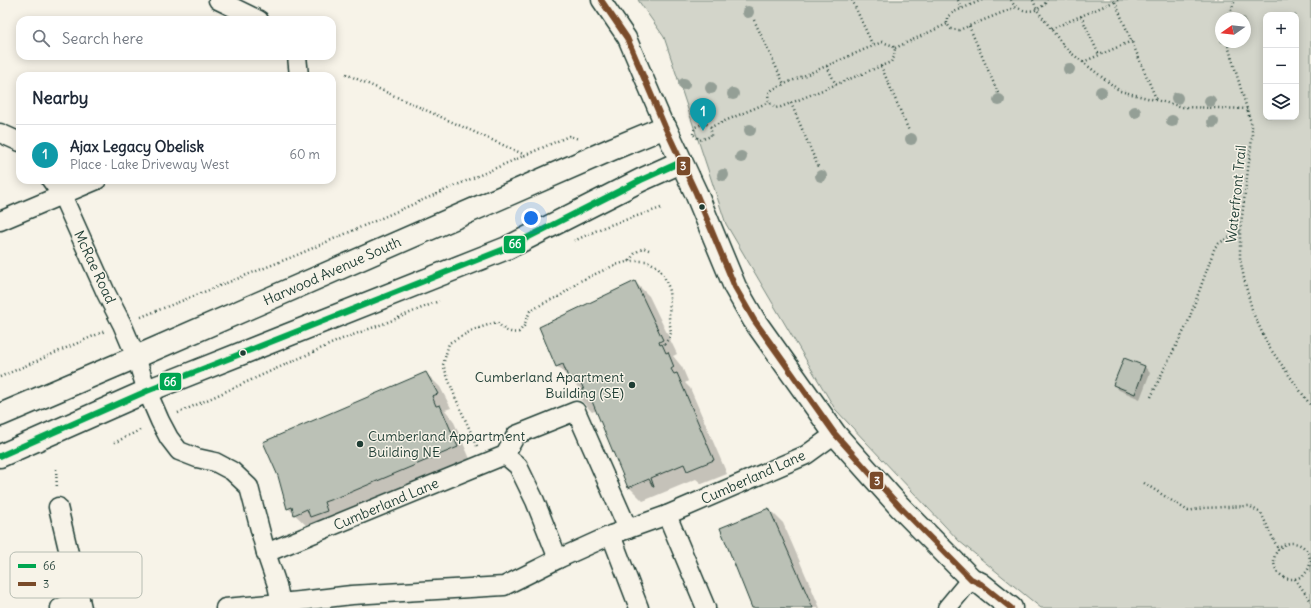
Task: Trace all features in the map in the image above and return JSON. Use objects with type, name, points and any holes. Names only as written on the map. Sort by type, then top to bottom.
[{"type":"main road","name":"Harwood Avenue South","points":[[0,415],[612,149],[673,144]]},
{"type":"main road","points":[[0,456],[147,391],[506,248],[642,180],[673,144],[696,193],[735,287],[754,320],[835,434],[900,507],[971,578],[1011,608]]},
{"type":"street","points":[[218,0],[251,16]]},
{"type":"street","points":[[601,0],[627,38],[673,144]]},
{"type":"street","points":[[297,60],[298,72]]},
{"type":"street","points":[[0,133],[16,140]]},
{"type":"street","name":"McRae Road","points":[[54,184],[62,195],[106,293],[122,324],[136,357],[147,391]]},
{"type":"street","points":[[0,222],[88,184]]},
{"type":"street","points":[[147,391],[160,421],[169,438],[179,452],[215,462],[232,471],[249,486],[266,553],[277,585],[281,603]]},
{"type":"street","points":[[558,559],[535,501],[518,466],[505,455],[516,435],[576,411],[628,529]]},
{"type":"street","name":"Cumberland Lane","points":[[225,608],[308,599],[333,598],[352,594],[504,586],[611,535],[667,515],[806,455],[835,434]]},
{"type":"street","name":"Cumberland Lane","points":[[266,553],[505,455]]},
{"type":"street","points":[[58,507],[69,552]]},
{"type":"street","points":[[667,515],[706,608]]},
{"type":"street","points":[[611,535],[639,608]]},
{"type":"street","points":[[947,608],[971,578]]},
{"type":"street","points":[[60,608],[81,604]]},
{"type":"path","points":[[852,0],[873,46]]},
{"type":"path","points":[[958,0],[961,8]]},
{"type":"path","points":[[982,0],[961,8],[947,17],[947,24],[951,29],[959,30],[1016,7]]},
{"type":"path","points":[[1010,0],[1016,7],[1027,12],[1037,10],[1047,0]]},
{"type":"path","points":[[1033,0],[1037,10],[1066,49],[1120,92],[1183,107],[1248,109]]},
{"type":"path","points":[[1051,29],[1118,0]]},
{"type":"path","points":[[1230,12],[1235,0]]},
{"type":"path","points":[[1115,2],[1157,101]]},
{"type":"path","points":[[1081,16],[1099,55]]},
{"type":"path","points":[[754,20],[784,84]]},
{"type":"path","points":[[895,48],[947,24]]},
{"type":"path","points":[[969,26],[998,93]]},
{"type":"path","points":[[1082,62],[1132,41]]},
{"type":"path","points":[[882,42],[895,48],[894,57],[891,62],[781,107],[775,108],[769,102],[768,94],[772,89],[882,42]]},
{"type":"path","name":"Waterfront Trail","points":[[1229,48],[1252,126],[1252,138],[1240,232],[1240,259],[1252,313],[1269,347],[1311,406]]},
{"type":"path","points":[[827,66],[836,85]]},
{"type":"path","points":[[880,66],[909,132]]},
{"type":"path","points":[[346,74],[526,156]]},
{"type":"path","points":[[711,127],[769,102]]},
{"type":"path","points":[[791,103],[819,169]]},
{"type":"path","points":[[673,144],[693,134],[695,127],[705,123],[711,127]]},
{"type":"path","points":[[693,134],[700,140],[711,136],[711,127]]},
{"type":"path","points":[[0,376],[122,324],[297,254],[526,156],[569,136]]},
{"type":"path","points":[[568,244],[604,227],[661,208]]},
{"type":"path","points":[[1151,397],[1187,325],[1215,247],[1219,243],[1240,232]]},
{"type":"path","points":[[630,261],[632,255],[638,250],[644,248],[649,250]]},
{"type":"path","points":[[484,463],[443,365],[449,343],[473,330],[497,322],[503,329],[510,332],[519,332],[524,326],[530,311],[560,296],[580,281],[615,265],[630,261],[647,262],[658,267],[668,286],[670,298],[669,317],[671,333],[663,346]]},
{"type":"path","points":[[114,443],[342,339],[388,322],[445,298]]},
{"type":"path","points":[[1144,483],[1188,512],[1203,508],[1249,506],[1261,513],[1278,549]]},
{"type":"path","points":[[1295,543],[1301,545],[1310,552],[1311,560],[1308,571],[1303,576],[1295,579],[1285,578],[1276,569],[1274,558],[1278,549],[1284,545],[1295,543]]},
{"type":"path","points":[[1295,579],[1311,601]]},
{"type":"shaded area","points":[[638,0],[1311,0],[1311,608],[1041,608],[959,541],[835,409],[726,224],[664,37]]},
{"type":"building","name":"Cumberland Apartment Building (SE)","points":[[635,281],[663,340],[659,342],[660,345],[662,344],[666,353],[668,352],[674,367],[671,369],[674,374],[677,373],[714,460],[687,471],[684,464],[651,478],[654,487],[649,479],[628,488],[589,394],[578,398],[576,393],[584,390],[578,376],[569,380],[563,364],[556,367],[539,327]]},
{"type":"building","points":[[1124,358],[1145,366],[1135,394],[1113,385]]},
{"type":"building","name":"Cumberland Appartment Building NE","points":[[426,372],[438,394],[432,396],[436,406],[440,405],[458,447],[324,502],[327,511],[310,517],[307,509],[294,515],[292,507],[287,509],[278,476],[263,442]]},
{"type":"building","points":[[769,508],[813,608],[752,608],[720,528]]},
{"type":"transit line","name":"3","points":[[601,0],[627,38],[665,127],[696,193],[735,287],[754,320],[835,434],[900,507],[971,579],[981,584],[1011,608]]},
{"type":"transit line","name":"66","points":[[0,456],[147,391],[507,248],[641,180],[681,162]]},
{"type":"place","name":"Ajax Legacy Obelisk","points":[[703,131]]},
{"type":"place","name":"Cumberland Apartment Building (SE)","points":[[632,385]]},
{"type":"place","name":"Cumberland Appartment Building NE","points":[[360,444]]}]
